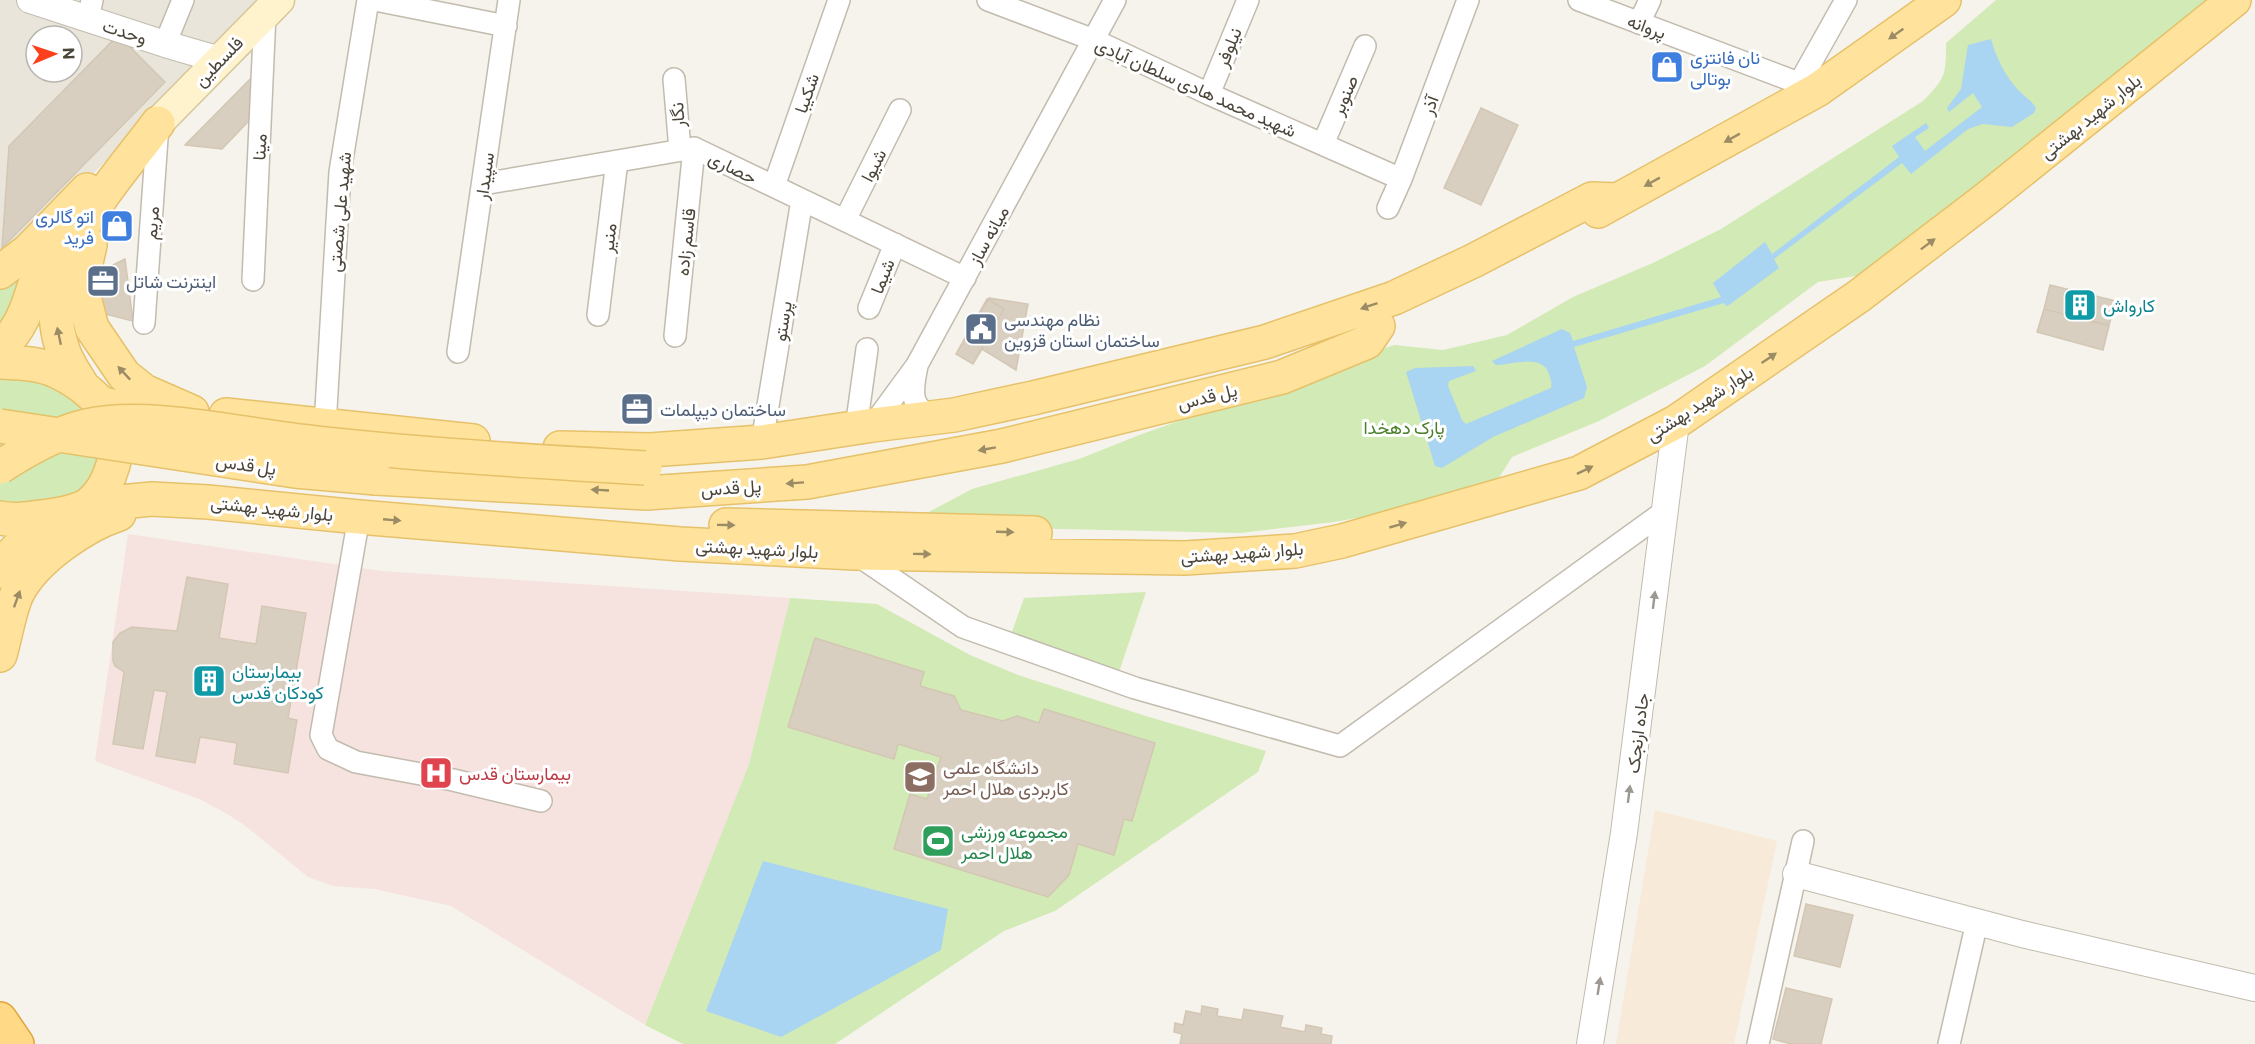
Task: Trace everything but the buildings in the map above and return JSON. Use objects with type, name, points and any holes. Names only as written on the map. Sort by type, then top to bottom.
[{"type":"highway","points":[[0,1019],[17,1044]]},
{"type":"main road","points":[[0,362],[43,366],[58,372],[92,395],[131,410],[192,412],[543,447],[650,450],[762,442],[954,415],[1265,342],[1394,298],[1605,200],[1808,86],[1944,0]]},
{"type":"main road","name":"بلوار شهید بهشتی","points":[[0,518],[23,520],[152,499],[208,502],[370,497],[680,544],[855,553],[1185,558],[1295,551],[1342,541],[1579,473],[1676,422],[1860,296],[1986,199],[2234,0]]},
{"type":"main road","name":"فلسطین","points":[[158,123],[272,7]]},
{"type":"main road","points":[[0,348],[17,329],[28,306],[48,250],[158,123]]},
{"type":"main road","points":[[93,196],[81,285],[92,328],[124,375],[144,391],[192,412]]},
{"type":"main road","points":[[0,272],[93,196]]},
{"type":"main road","points":[[0,572],[2,566],[22,544],[74,510],[107,483],[116,448],[114,423],[63,351],[56,320],[59,282],[93,196]]},
{"type":"main road","name":"پل قدس","points":[[0,467],[26,451],[85,426],[117,422],[172,424],[308,442],[462,457],[645,468],[790,458],[1000,425],[1268,362],[1395,320],[1481,279],[1605,200]]},
{"type":"main road","name":"پل قدس","points":[[0,426],[295,471],[370,497],[646,493],[807,482],[1002,446],[1282,377],[1367,342],[1378,326]]},
{"type":"main road","name":"پل قدس","points":[[0,444],[292,488],[668,523],[1165,539],[1294,536],[1342,541]]},
{"type":"main road","points":[[0,655],[18,592],[39,566],[71,537],[100,520],[135,509],[208,502]]},
{"type":"street","name":"وحدت","points":[[30,0],[90,9],[165,44],[220,60]]},
{"type":"street","points":[[165,44],[183,0]]},
{"type":"street","name":"شهید علی شصتی","points":[[325,426],[340,172],[368,0]]},
{"type":"street","points":[[375,0],[506,26]]},
{"type":"street","name":"سپیدار","points":[[458,352],[509,0]]},
{"type":"street","name":"شکیبا","points":[[774,186],[839,0]]},
{"type":"street","name":"شهید محمد هادی سلطان آبادی","points":[[988,0],[1094,40],[1401,179]]},
{"type":"street","name":"میانه ساز","points":[[864,427],[917,365],[1115,0]]},
{"type":"street","name":"نیلوفر","points":[[1209,94],[1248,0]]},
{"type":"street","name":"آذر","points":[[1388,208],[1468,0]]},
{"type":"street","name":"پروانه","points":[[1579,0],[1808,86]]},
{"type":"street","points":[[1639,23],[1650,0]]},
{"type":"street","points":[[1808,86],[1846,0]]},
{"type":"street","name":"مینا","points":[[253,280],[272,7]]},
{"type":"street","name":"صنوبر","points":[[1323,144],[1365,46]]},
{"type":"street","name":"نگار","points":[[674,79],[687,149]]},
{"type":"street","name":"شیوا","points":[[845,220],[900,110]]},
{"type":"street","name":"مریم","points":[[144,323],[158,123]]},
{"type":"street","points":[[483,184],[687,149]]},
{"type":"street","name":"حصاری","points":[[687,149],[774,186],[965,278]]},
{"type":"street","name":"قاسم زاده","points":[[675,336],[687,149]]},
{"type":"street","name":"منیر","points":[[598,315],[617,161]]},
{"type":"street","name":"پرستو","points":[[762,442],[802,200]]},
{"type":"street","name":"شیما","points":[[869,308],[895,244]]},
{"type":"street","points":[[864,427],[867,349]]},
{"type":"street","points":[[917,365],[914,382],[918,408],[924,413],[954,415]]},
{"type":"street","name":"جاده ارنجک","points":[[1590,1044],[1624,833],[1676,422]]},
{"type":"street","points":[[370,497],[321,735],[328,749],[356,762],[453,780],[541,801]]},
{"type":"street","points":[[855,553],[963,627],[1135,687],[1341,746],[1665,512]]},
{"type":"street","points":[[1758,1044],[1803,841]]},
{"type":"street","points":[[1796,874],[1977,922],[2255,988]]},
{"type":"street","points":[[1949,1044],[1977,922]]},
{"type":"shaded area","points":[[0,0],[262,0],[25,244],[0,259]]},
{"type":"shaded area","name":"بیمارستان قدس","points":[[128,534],[382,571],[790,598],[749,764],[645,1025],[451,906],[374,889],[333,886],[308,877],[243,824],[222,811],[199,799],[95,761]]},
{"type":"shaded area","points":[[1655,810],[1777,841],[1734,1044],[1616,1044]]},
{"type":"green space","name":"پارک دهخدا","points":[[1996,0],[2216,0],[1868,274],[1818,282],[1705,366],[1599,421],[1512,457],[1497,481],[1414,508],[1334,522],[1240,533],[975,527],[926,518],[927,513],[972,489],[1079,459],[1142,434],[1394,345],[1443,350],[1507,335],[1573,297],[1655,262],[1721,229],[1923,101],[1943,75],[1946,43]]},
{"type":"green space","points":[[34,254],[0,340],[0,280]]},
{"type":"green space","points":[[0,378],[38,381],[64,392],[87,409],[99,449],[97,473],[75,498],[0,505]]},
{"type":"green space","points":[[1146,592],[1116,681],[1008,643],[1024,598]]},
{"type":"green space","name":"مجموعه ورزشی هلال احمر","points":[[790,598],[877,604],[970,655],[1018,675],[1266,751],[1258,772],[1055,911],[1004,931],[835,1044],[683,1044],[645,1025],[749,764]]},
{"type":"water","points":[[1991,39],[1999,60],[2014,86],[2036,108],[2034,113],[2012,127],[1983,124],[1968,129],[1911,174],[1902,163],[1774,259],[1779,268],[1729,305],[1726,306],[1724,303],[1574,347],[1587,387],[1584,398],[1493,437],[1442,468],[1435,466],[1406,372],[1415,368],[1473,366],[1476,371],[1449,381],[1448,386],[1462,420],[1466,424],[1551,388],[1549,374],[1540,364],[1526,362],[1496,365],[1492,361],[1562,329],[1570,333],[1573,341],[1721,297],[1713,283],[1765,242],[1772,254],[1899,157],[1892,146],[1926,123],[1929,128],[1915,137],[1925,151],[1982,107],[1973,93],[1949,112],[1947,108],[1961,89],[1968,45]]},
{"type":"water","points":[[763,861],[948,909],[941,950],[781,1037],[706,1011]]},
{"type":"place","name":"نان فانتزی بوتالی","points":[[1667,67]]},
{"type":"place","name":"اتو گالری فرید","points":[[117,226]]},
{"type":"place","name":"اینترنت شاتل","points":[[103,281]]},
{"type":"place","name":"کارواش","points":[[2080,305]]},
{"type":"place","name":"نظام مهندسی ساختمان استان قزوین","points":[[981,329]]},
{"type":"place","name":"ساختمان دیپلمات","points":[[637,409]]},
{"type":"place","name":"بیمارستان کودکان قدس","points":[[209,681]]},
{"type":"place","name":"بیمارستان قدس","points":[[436,773]]},
{"type":"place","name":"دانشگاه علمی کاربردی هلال احمر","points":[[920,777]]},
{"type":"place","name":"مجموعه ورزشی هلال احمر","points":[[938,841]]}]
